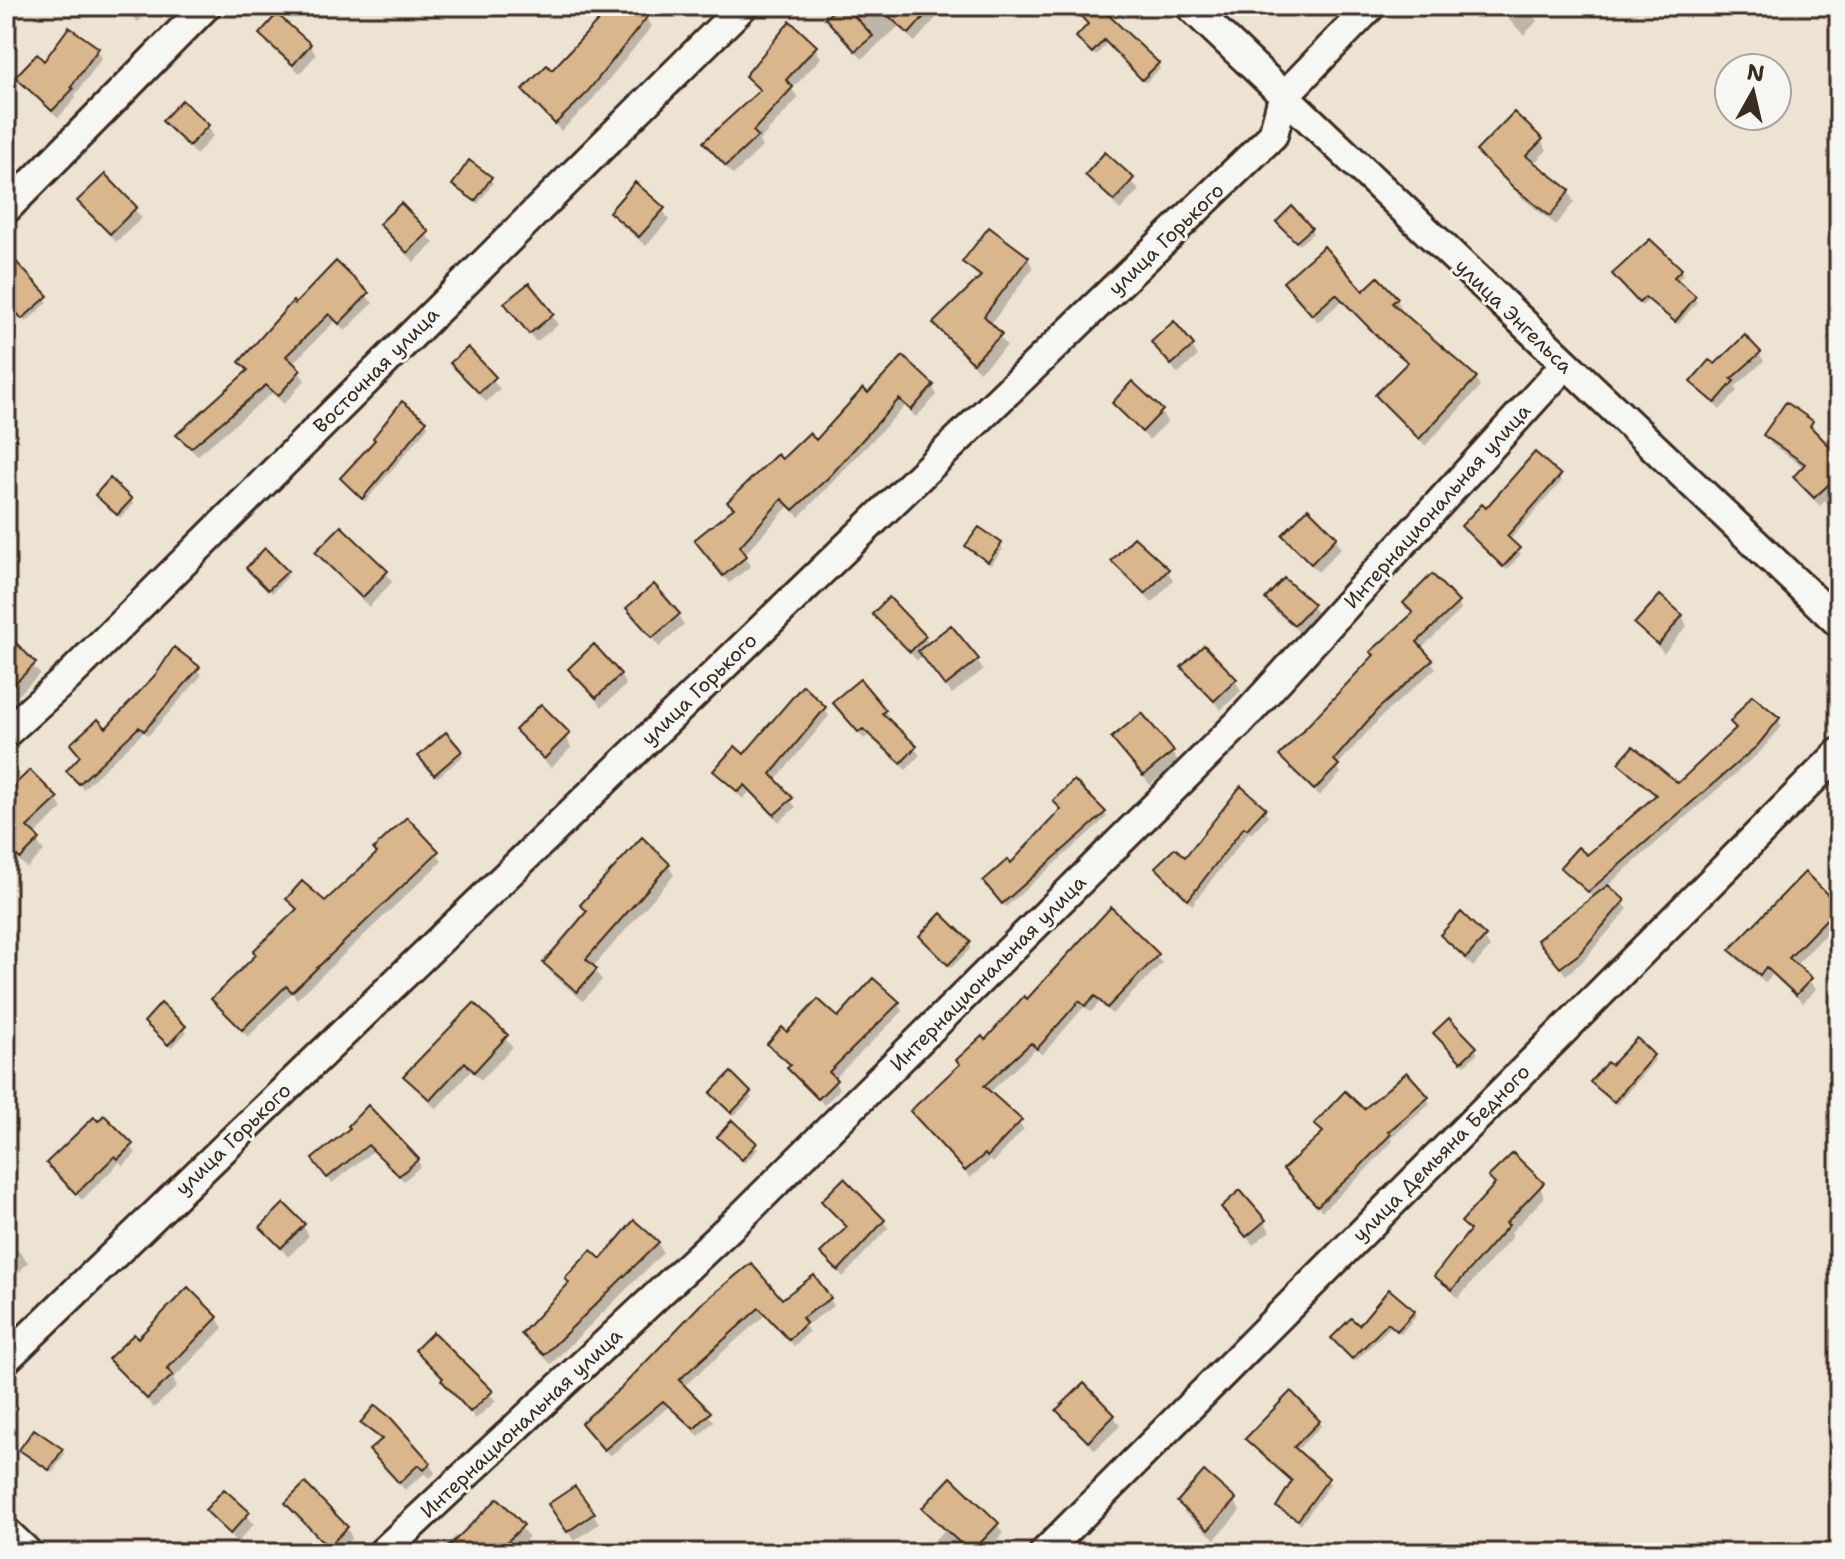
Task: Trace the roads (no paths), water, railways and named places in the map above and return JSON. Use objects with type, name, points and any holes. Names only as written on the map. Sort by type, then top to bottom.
[{"type":"street","points":[[6,209],[206,6]]},
{"type":"street","name":"Восточная улица","points":[[6,733],[68,677],[743,6]]},
{"type":"street","name":"улица Энгельса","points":[[1190,6],[1839,623]]},
{"type":"street","name":"улица Горького","points":[[6,1359],[1273,135],[1283,97],[1371,6]]},
{"type":"street","name":"Интернациональная улица","points":[[382,1553],[744,1214],[1239,723],[1565,365]]},
{"type":"street","name":"улица Демьяна Бедного","points":[[1044,1553],[1839,753]]},
{"type":"street","points":[[6,1532],[28,1553]]}]
